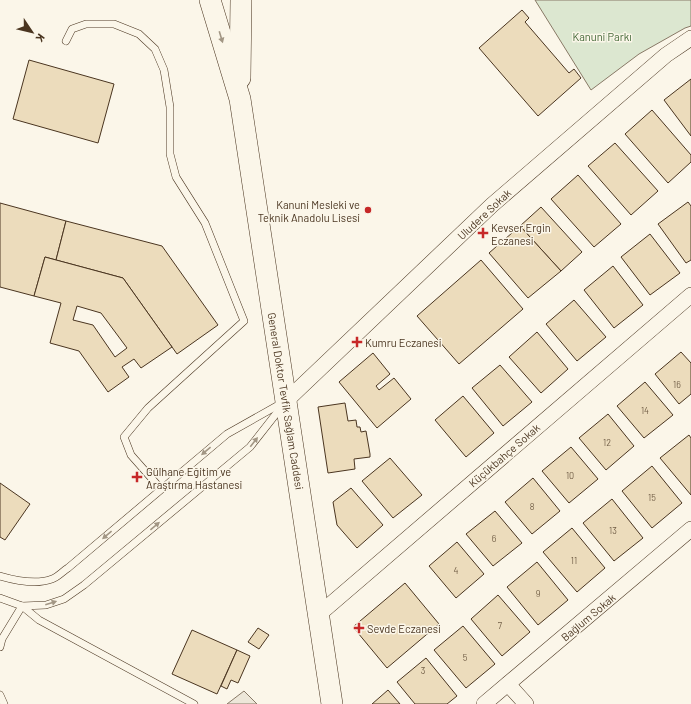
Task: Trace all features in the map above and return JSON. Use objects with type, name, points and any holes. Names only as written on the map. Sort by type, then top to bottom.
[{"type":"main road","name":"General Doktor Tevfik Sağlam Caddesi","points":[[210,0],[240,99],[317,616],[332,704]]},
{"type":"main road","name":"General Doktor Tevfik Sağlam Caddesi","points":[[240,99],[241,0]]},
{"type":"street","name":"Uludere Sokak","points":[[286,401],[492,205],[666,55],[691,38]]},
{"type":"street","name":"Küçükbahçe Sokak","points":[[317,616],[691,295]]},
{"type":"street","name":"Bağlum Sokak","points":[[484,704],[691,529]]},
{"type":"street","points":[[508,684],[526,704]]},
{"type":"lane","points":[[66,41],[72,29],[86,24],[114,24],[139,34],[155,48],[164,70],[170,107],[170,154],[176,178],[205,223],[244,321],[148,408],[124,437],[131,455],[161,489]]},
{"type":"lane","points":[[0,576],[9,579],[35,582],[53,578],[68,568],[227,434],[286,401]]},
{"type":"lane","points":[[22,606],[46,605],[64,598],[84,585],[250,447],[286,401]]},
{"type":"lane","points":[[0,598],[22,606],[39,620],[194,704]]},
{"type":"lane","points":[[0,647],[2,639],[22,606]]},
{"type":"lane","points":[[0,695],[4,704]]},
{"type":"green space","name":"Kanuni Parkı","points":[[535,0],[691,0],[691,26],[639,54],[591,90]]},
{"type":"shaded area","points":[[244,691],[257,704],[227,704]]},
{"type":"building","points":[[522,10],[529,18],[525,22],[569,73],[574,69],[581,78],[538,116],[479,48]]},
{"type":"building","points":[[29,60],[114,84],[98,143],[13,119]]},
{"type":"building","points":[[691,79],[691,136],[664,100]]},
{"type":"building","points":[[652,110],[691,155],[691,162],[668,183],[625,134]]},
{"type":"building","points":[[615,143],[658,191],[631,215],[588,166]]},
{"type":"building","points":[[578,175],[621,224],[594,247],[551,199]]},
{"type":"building","points":[[688,202],[691,206],[691,260],[686,263],[658,224]]},
{"type":"building","points":[[0,203],[66,221],[56,260],[45,257],[34,296],[0,287]]},
{"type":"building","points":[[541,207],[582,252],[561,271],[520,226]]},
{"type":"building","points":[[66,221],[162,246],[218,325],[177,354],[123,278],[56,260]]},
{"type":"building","points":[[520,226],[561,271],[528,298],[489,253]]},
{"type":"building","points":[[650,234],[680,273],[650,295],[621,257]]},
{"type":"building","points":[[45,257],[123,278],[172,347],[141,368],[134,359],[122,367],[129,377],[108,392],[79,351],[50,343],[61,303],[34,296]],"holes":[[[77,306],[101,313],[127,348],[115,357],[93,325],[73,320]]]},
{"type":"building","points":[[481,260],[523,309],[459,364],[417,316]]},
{"type":"building","points":[[613,266],[643,305],[614,328],[584,290]]},
{"type":"building","points":[[574,300],[606,337],[577,361],[546,324]]},
{"type":"building","points":[[537,332],[568,369],[541,393],[509,357]]},
{"type":"building","points":[[681,352],[691,363],[691,394],[679,404],[655,374]]},
{"type":"building","points":[[373,353],[390,374],[376,386],[379,390],[394,378],[411,399],[377,428],[339,382]]},
{"type":"building","points":[[500,365],[532,402],[503,426],[472,388]]},
{"type":"building","points":[[645,382],[673,415],[644,438],[617,406]]},
{"type":"building","points":[[463,396],[494,433],[466,457],[435,420]]},
{"type":"building","points":[[345,403],[348,421],[356,420],[357,427],[360,427],[361,432],[366,431],[370,457],[354,459],[355,469],[328,473],[318,407]]},
{"type":"building","points":[[608,414],[634,446],[606,470],[579,438]]},
{"type":"building","points":[[689,435],[691,438],[691,495],[660,458]]},
{"type":"building","points":[[571,447],[598,479],[569,503],[542,471]]},
{"type":"building","points":[[390,458],[422,495],[393,518],[362,481]]},
{"type":"building","points":[[652,466],[682,503],[652,528],[622,491]]},
{"type":"building","points":[[533,478],[560,511],[532,534],[505,502]]},
{"type":"building","points":[[0,483],[30,504],[5,540],[0,537]]},
{"type":"building","points":[[351,488],[383,525],[357,548],[337,525],[333,502]]},
{"type":"building","points":[[612,499],[643,538],[614,561],[583,523]]},
{"type":"building","points":[[495,511],[522,543],[493,566],[466,534]]},
{"type":"building","points":[[572,528],[605,568],[577,592],[543,552]]},
{"type":"building","points":[[457,542],[484,574],[456,598],[429,566]]},
{"type":"building","points":[[537,562],[568,600],[538,625],[507,587]]},
{"type":"building","points":[[405,583],[439,624],[387,668],[353,627]]},
{"type":"building","points":[[498,595],[530,632],[502,656],[471,619]]},
{"type":"building","points":[[463,626],[495,664],[466,688],[434,650]]},
{"type":"building","points":[[258,628],[269,635],[259,649],[248,642]]},
{"type":"building","points":[[192,630],[237,650],[217,694],[172,674]]},
{"type":"building","points":[[237,650],[250,656],[238,683],[231,680],[227,689],[221,686]]},
{"type":"building","points":[[426,658],[457,696],[447,704],[415,704],[397,682]]},
{"type":"building","points":[[388,690],[400,704],[372,704]]},
{"type":"place","name":"Kanuni Mesleki ve Teknik Anadolu Lisesi","points":[[368,210]]},
{"type":"place","name":"Kevser Ergin Eczanesi","points":[[483,233]]},
{"type":"place","name":"Kumru Eczanesi","points":[[357,342]]},
{"type":"place","name":"Gülhane Eğitim ve Araştırma Hastanesi","points":[[137,477]]},
{"type":"place","name":"Sevde Eczanesi","points":[[359,628]]}]
